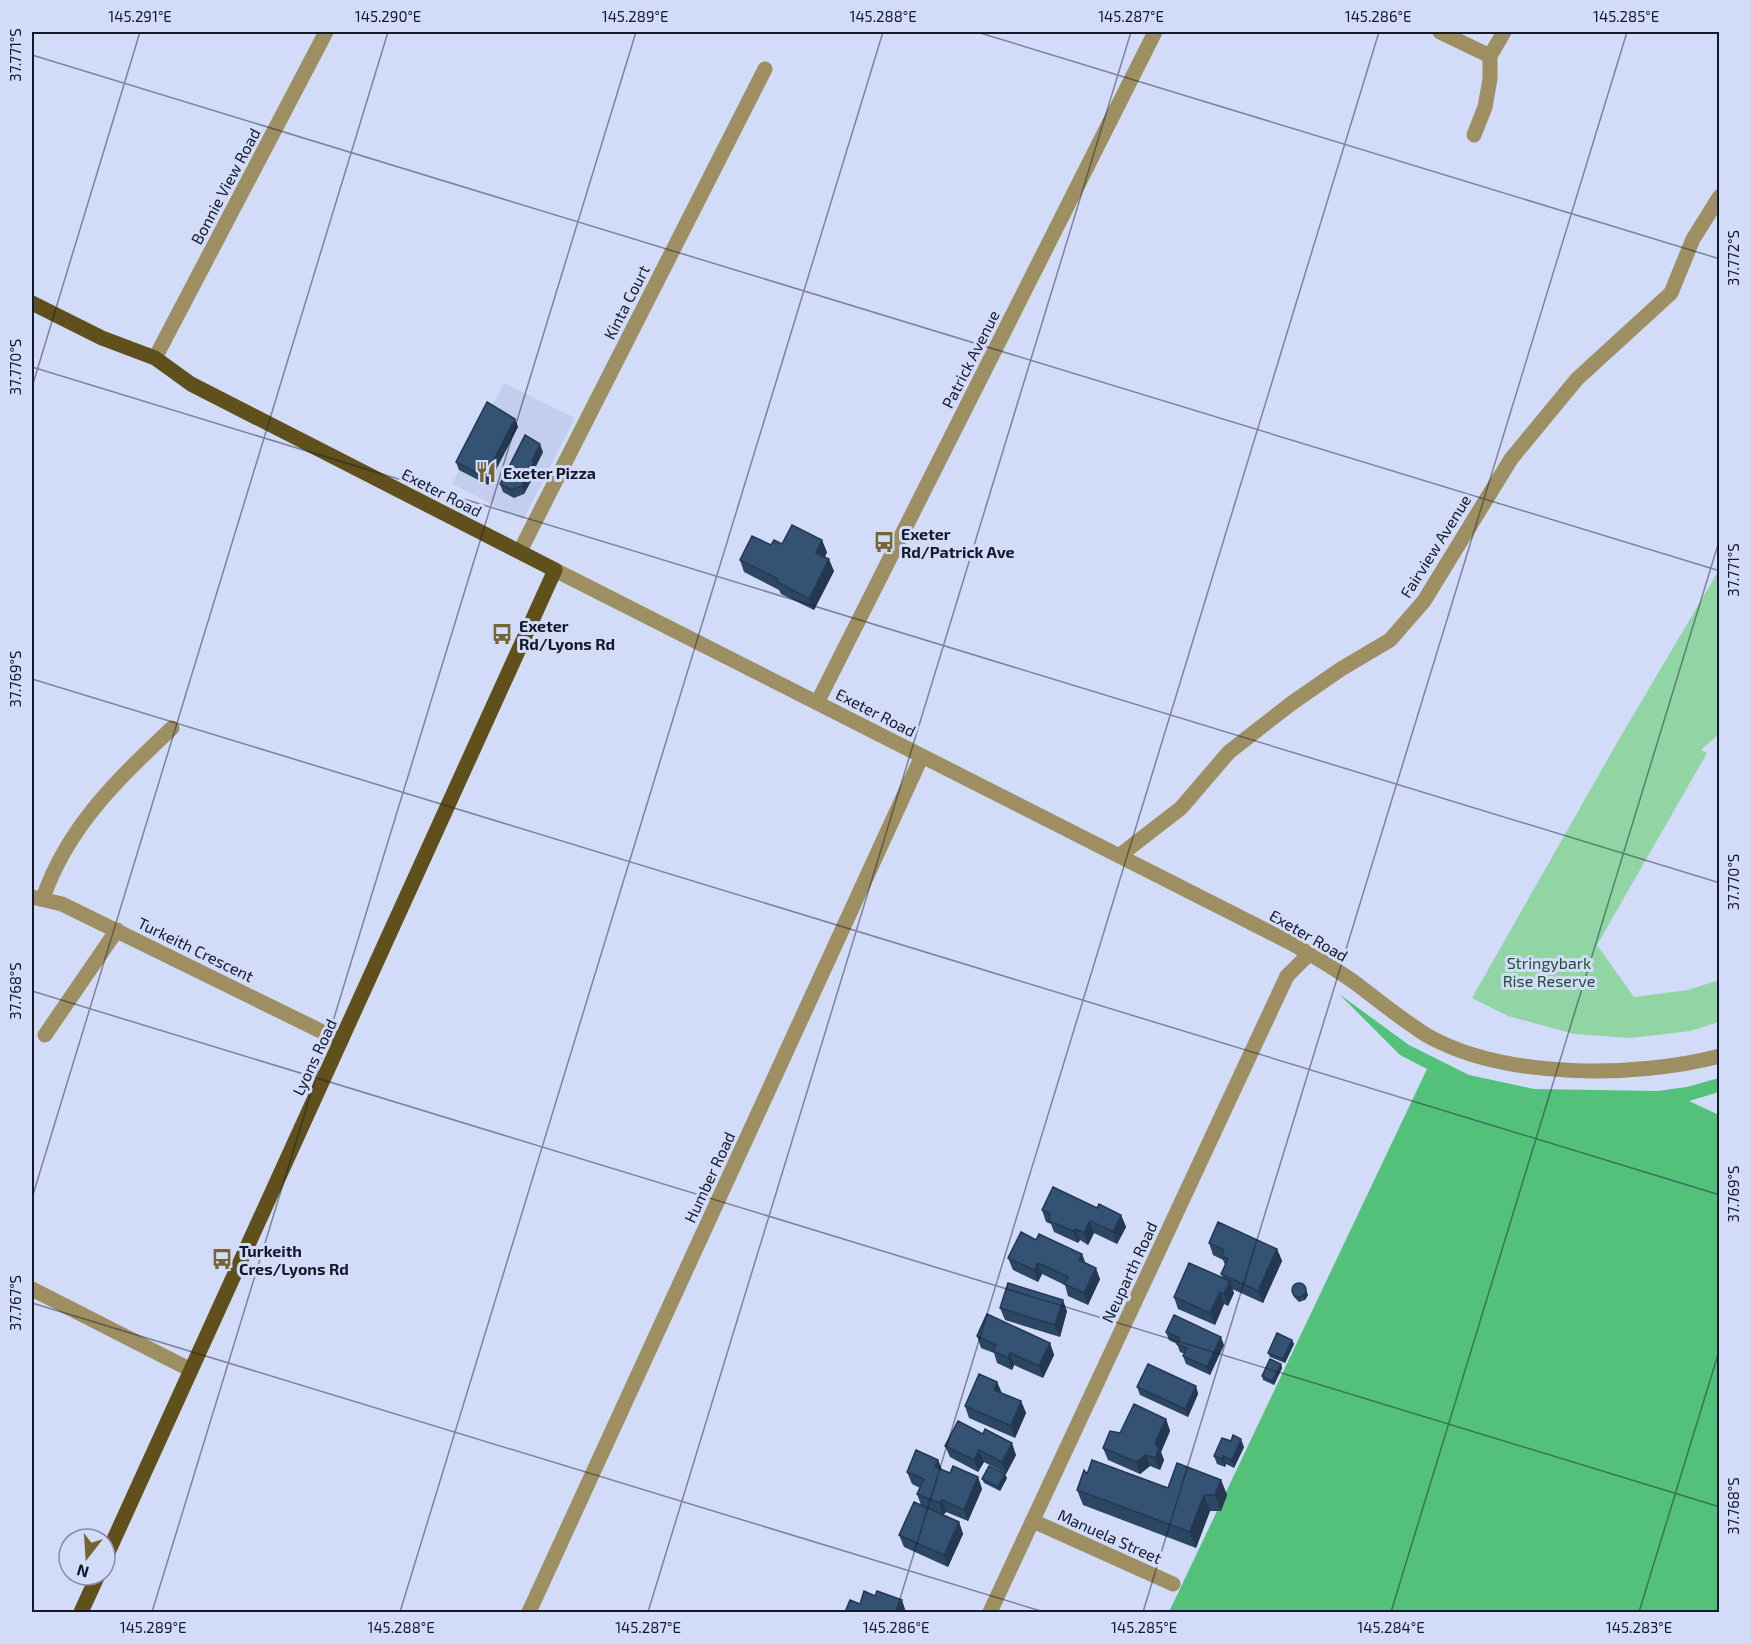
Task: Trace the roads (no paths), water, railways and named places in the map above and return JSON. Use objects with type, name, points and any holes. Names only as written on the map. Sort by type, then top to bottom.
[{"type":"main road","name":"Exeter Road","points":[[32,303],[102,338],[155,358],[191,384],[555,570]]},
{"type":"main road","name":"Lyons Road","points":[[117,1533],[555,570]]},
{"type":"main road","points":[[81,1612],[92,1587]]},
{"type":"street","name":"Bonnie View Road","points":[[155,358],[326,32]]},
{"type":"street","name":"Patrick Avenue","points":[[818,703],[1155,32]]},
{"type":"street","points":[[1440,32],[1490,56]]},
{"type":"street","points":[[1474,135],[1485,107],[1490,79],[1490,56],[1504,32]]},
{"type":"street","name":"Kinta Court","points":[[520,552],[765,69]]},
{"type":"street","name":"Fairview Avenue","points":[[1119,856],[1181,808],[1229,752],[1292,703],[1341,669],[1390,640],[1424,601],[1511,459],[1577,379],[1671,293],[1693,239],[1719,196]]},
{"type":"street","name":"Exeter Road","points":[[555,570],[1309,954],[1351,980],[1392,1012],[1457,1050],[1493,1060],[1553,1069],[1603,1070],[1666,1067],[1719,1056]]},
{"type":"street","points":[[37,897],[70,841],[112,785],[172,728]]},
{"type":"street","name":"Humber Road","points":[[529,1612],[922,756]]},
{"type":"street","name":"Turkeith Crescent","points":[[37,897],[63,903],[341,1041]]},
{"type":"street","points":[[45,1035],[117,930]]},
{"type":"street","name":"Neuparth Road","points":[[990,1612],[1287,976],[1309,954]]},
{"type":"street","points":[[32,1289],[191,1370]]},
{"type":"street","name":"Manuela Street","points":[[1033,1521],[1173,1584]]},
{"type":"place","name":"Exeter Pizza","points":[[486,472]]},
{"type":"place","name":"Exeter Rd/Patrick Ave","points":[[884,542]]},
{"type":"place","name":"Exeter Rd/Lyons Rd","points":[[502,634]]},
{"type":"place","name":"Turkeith Cres/Lyons Rd","points":[[222,1259]]},
{"type":"park label","name":"Stringybark Rise Reserve","points":[[1549,971]]}]
